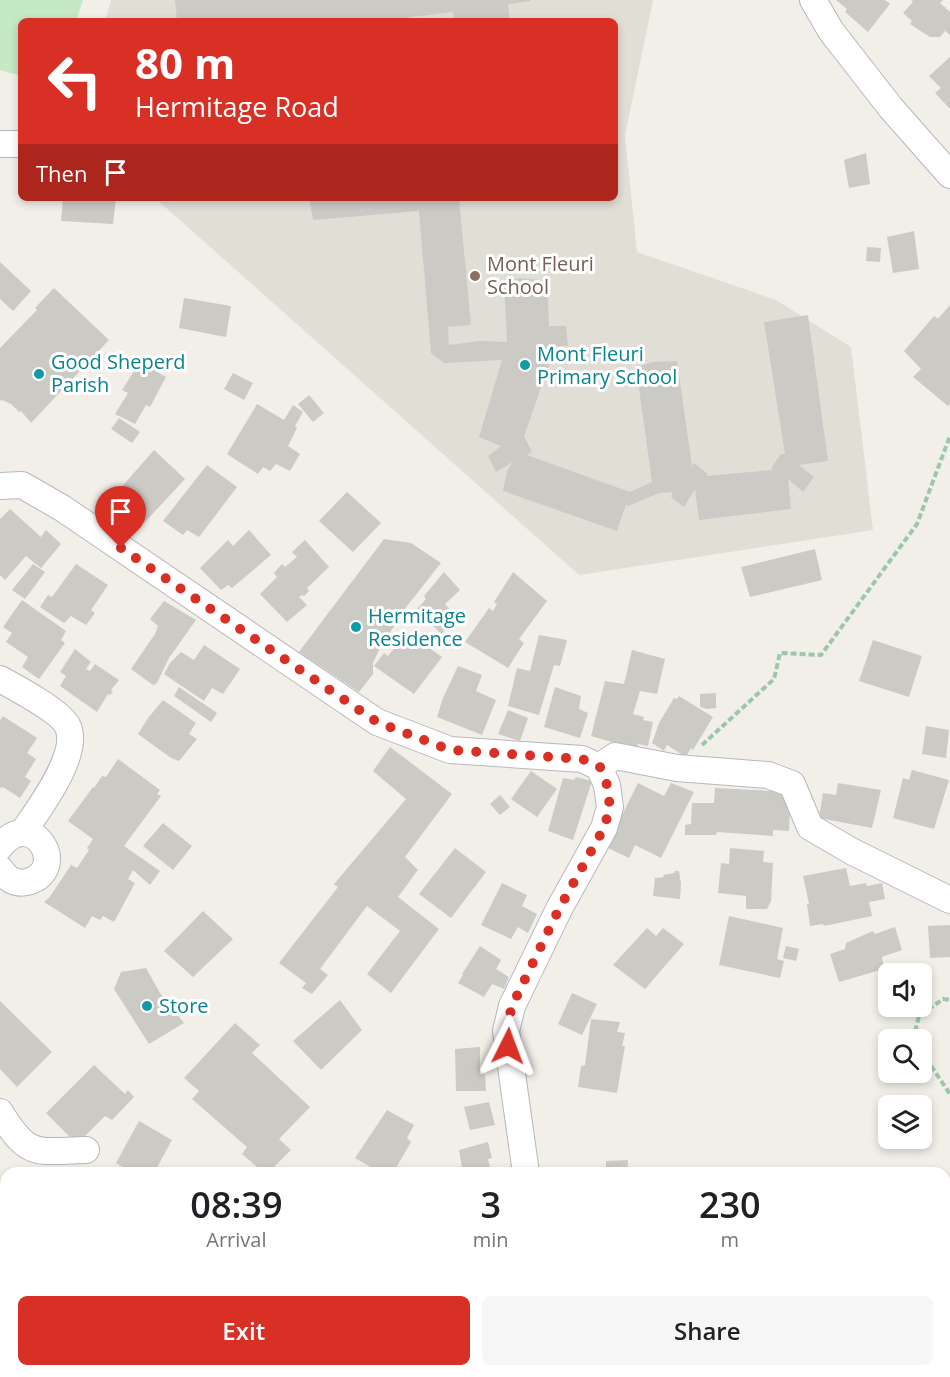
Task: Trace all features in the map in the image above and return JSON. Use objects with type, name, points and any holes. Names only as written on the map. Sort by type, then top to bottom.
[{"type":"street","points":[[813,0],[831,31],[891,108],[950,175]]},
{"type":"street","points":[[0,144],[18,144]]},
{"type":"street","points":[[0,486],[22,485],[62,508],[377,722],[450,750],[582,759],[600,767],[607,785],[610,807],[604,828],[559,909],[512,1006],[506,1031],[525,1167]]},
{"type":"street","points":[[0,679],[59,716],[69,728],[69,745],[58,781],[23,832]]},
{"type":"street","points":[[600,767],[615,756],[677,768],[768,775],[792,784],[810,827],[853,852],[950,900]]},
{"type":"street","points":[[0,846],[8,837],[23,832],[38,837],[47,850],[47,866],[37,879],[22,884],[7,878],[0,869]]},
{"type":"street","points":[[0,1112],[21,1143],[30,1148],[42,1151],[86,1150]]},
{"type":"path","points":[[677,768],[774,679],[780,652],[821,655],[916,524],[950,436]]},
{"type":"path","points":[[916,1029],[919,1016],[943,999],[950,1000]]},
{"type":"path","points":[[932,1068],[950,1094]]},
{"type":"shaded area","name":"Mont Fleuri School","points":[[111,0],[653,0],[625,135],[637,252],[776,300],[851,347],[873,530],[579,575],[158,201],[618,201],[618,18],[106,18]]},
{"type":"green space","points":[[0,0],[83,0],[77,18],[18,18],[18,75],[0,70]]},
{"type":"building","points":[[175,0],[530,0],[508,4],[510,18],[454,18],[453,12],[403,18],[177,18]]},
{"type":"building","points":[[836,0],[885,0],[890,4],[868,32],[845,12],[847,9]]},
{"type":"building","points":[[911,0],[943,0],[940,3],[950,12],[950,35],[945,31],[940,37],[930,37],[910,24],[912,21],[903,13],[913,2]]},
{"type":"building","points":[[950,57],[950,109],[935,93],[941,88],[929,76]]},
{"type":"building","points":[[866,153],[870,184],[849,188],[844,160]]},
{"type":"building","points":[[63,201],[116,201],[113,224],[61,221]]},
{"type":"building","name":"Mont Fleuri Primary School","points":[[310,201],[459,201],[471,325],[448,327],[449,345],[480,341],[507,342],[504,282],[520,278],[547,281],[549,326],[566,326],[568,346],[552,346],[553,354],[524,436],[532,452],[527,455],[630,492],[652,482],[636,367],[653,362],[677,361],[692,466],[694,463],[708,474],[706,476],[773,470],[771,468],[781,454],[785,454],[764,322],[808,315],[828,461],[799,465],[814,477],[803,492],[788,479],[791,509],[699,520],[695,489],[684,507],[671,497],[673,492],[659,493],[628,506],[626,504],[617,531],[503,491],[507,471],[513,462],[496,472],[488,456],[501,446],[479,437],[502,360],[444,363],[431,353],[419,211],[313,220]]},
{"type":"building","points":[[914,231],[919,269],[893,273],[887,237]]},
{"type":"building","points":[[867,247],[881,248],[880,262],[866,261]]},
{"type":"building","points":[[0,262],[31,291],[13,311],[0,299]]},
{"type":"building","name":"Good Sheperd Parish","points":[[54,288],[109,340],[31,423],[21,411],[19,412],[11,404],[0,401],[0,348],[37,310],[35,308]]},
{"type":"building","points":[[184,298],[231,306],[226,337],[179,328]]},
{"type":"building","points":[[950,305],[950,404],[948,406],[913,377],[921,369],[904,351],[934,316],[938,319]]},
{"type":"building","points":[[140,362],[166,377],[150,407],[146,405],[135,424],[115,414],[128,393],[122,390]]},
{"type":"building","points":[[233,373],[253,383],[244,400],[224,389]]},
{"type":"building","points":[[309,395],[324,413],[313,422],[298,404]]},
{"type":"building","points":[[257,404],[284,420],[293,405],[303,412],[288,446],[300,454],[290,471],[276,464],[270,471],[263,467],[258,474],[227,454]]},
{"type":"building","points":[[119,418],[140,432],[132,443],[111,429]]},
{"type":"building","points":[[154,450],[185,479],[143,524],[112,498]]},
{"type":"building","points":[[207,465],[237,487],[199,537],[187,530],[183,535],[163,521]]},
{"type":"building","points":[[347,492],[381,523],[353,552],[319,521]]},
{"type":"building","points":[[10,509],[41,537],[46,530],[61,544],[41,568],[26,556],[5,580],[0,575],[0,519]]},
{"type":"building","points":[[249,530],[271,555],[232,588],[228,585],[221,590],[200,568],[228,540],[233,546]]},
{"type":"building","name":"Hermitage Residence","points":[[384,539],[411,543],[441,563],[407,606],[380,648],[373,663],[373,674],[359,692],[299,652]]},
{"type":"building","points":[[305,540],[329,567],[307,588],[309,591],[304,596],[299,597],[307,605],[287,622],[260,594],[277,577],[274,573],[282,564],[285,567],[297,557],[292,552]]},
{"type":"building","points":[[815,549],[822,580],[750,597],[741,567]]},
{"type":"building","points":[[33,564],[45,572],[25,599],[12,590]]},
{"type":"building","points":[[76,564],[108,585],[91,610],[95,613],[86,625],[71,616],[64,623],[40,607],[48,595],[52,597]]},
{"type":"building","points":[[444,572],[460,590],[445,604],[457,618],[441,634],[417,609],[426,599],[424,596]]},
{"type":"building","points":[[513,572],[547,601],[519,639],[524,643],[508,668],[465,642],[489,608],[493,611],[497,604],[494,602]]},
{"type":"building","points":[[22,600],[66,631],[61,640],[65,643],[39,679],[22,667],[28,657],[6,642],[12,633],[3,627]]},
{"type":"building","points":[[164,601],[196,620],[169,658],[157,683],[153,685],[131,669],[155,634],[158,626],[150,619]]},
{"type":"building","points":[[407,632],[442,657],[414,694],[374,666],[384,653],[388,656]]},
{"type":"building","points":[[539,635],[567,640],[560,666],[554,665],[539,715],[508,706],[517,668],[530,671]]},
{"type":"building","points":[[873,640],[922,656],[909,697],[859,681]]},
{"type":"building","points":[[204,645],[240,669],[223,694],[212,688],[204,701],[164,674],[170,663],[181,652],[194,660]]},
{"type":"building","points":[[75,649],[91,662],[86,669],[90,671],[95,664],[119,680],[111,690],[113,692],[108,694],[97,712],[60,686],[66,676],[60,672]]},
{"type":"building","points":[[632,650],[665,659],[657,694],[640,691],[633,714],[644,717],[643,720],[653,722],[648,746],[638,744],[636,749],[591,736],[605,681],[624,684]]},
{"type":"building","points":[[458,666],[482,675],[476,691],[496,700],[482,735],[437,717]]},
{"type":"building","points":[[179,687],[217,713],[211,722],[174,696]]},
{"type":"building","points":[[555,687],[581,696],[579,709],[588,713],[580,738],[544,727]]},
{"type":"building","points":[[716,693],[716,708],[700,707],[700,694]]},
{"type":"building","points":[[679,696],[713,717],[693,750],[691,748],[686,757],[667,745],[664,751],[652,743],[659,723],[674,698],[677,699]]},
{"type":"building","points":[[163,700],[196,723],[189,734],[197,739],[179,761],[171,758],[138,734]]},
{"type":"building","points":[[508,710],[528,718],[520,741],[498,734]]},
{"type":"building","points":[[3,716],[37,738],[27,753],[36,759],[25,777],[31,781],[20,798],[3,787],[0,788],[0,720]]},
{"type":"building","points":[[926,726],[949,730],[946,758],[922,754]]},
{"type":"building","points":[[390,747],[452,794],[405,857],[418,870],[398,897],[439,929],[391,993],[367,974],[400,931],[367,906],[320,969],[328,975],[312,994],[302,988],[306,983],[279,963],[338,887],[334,884],[406,799],[373,771]]},
{"type":"building","points":[[118,759],[160,790],[157,794],[161,796],[124,846],[160,871],[150,885],[133,870],[128,879],[135,883],[114,922],[103,916],[100,920],[92,916],[85,928],[44,902],[71,865],[77,868],[89,850],[87,848],[93,839],[68,821],[102,776],[106,777]]},
{"type":"building","points":[[912,770],[949,780],[934,829],[893,818],[903,778],[909,780]]},
{"type":"building","points":[[531,771],[557,789],[537,817],[511,799]]},
{"type":"building","points":[[576,777],[592,781],[573,840],[548,831],[563,778],[574,780]]},
{"type":"building","points":[[638,783],[664,796],[671,783],[694,792],[661,858],[635,845],[629,858],[606,847]]},
{"type":"building","points":[[838,783],[881,790],[872,828],[819,818],[823,793],[836,795]]},
{"type":"building","points":[[715,788],[791,792],[789,831],[773,830],[773,836],[717,832],[716,835],[685,835],[685,825],[691,824],[692,803],[714,803]]},
{"type":"building","points":[[500,795],[510,807],[500,815],[490,804]]},
{"type":"building","points":[[163,823],[192,846],[173,870],[143,846]]},
{"type":"building","points":[[455,848],[486,872],[451,918],[419,894]]},
{"type":"building","points":[[730,848],[764,851],[763,862],[773,863],[771,901],[767,909],[746,909],[746,896],[718,893],[721,863],[729,864]]},
{"type":"building","points":[[846,868],[850,886],[882,883],[885,899],[869,902],[872,916],[824,926],[823,924],[810,926],[807,904],[809,904],[803,876]]},
{"type":"building","points":[[679,871],[680,899],[653,896],[655,878],[664,877],[663,875]]},
{"type":"building","points":[[502,883],[527,895],[522,906],[537,914],[528,933],[518,927],[511,939],[481,925]]},
{"type":"building","points":[[203,911],[233,939],[193,977],[164,951]]},
{"type":"building","points":[[729,916],[783,928],[777,959],[784,961],[780,978],[719,965]]},
{"type":"building","points":[[950,925],[950,957],[930,958],[928,926]]},
{"type":"building","points":[[895,927],[902,950],[882,957],[883,963],[878,963],[878,971],[839,982],[830,954],[845,949],[846,943],[873,931],[875,934]]},
{"type":"building","points":[[647,928],[656,936],[663,928],[684,944],[645,989],[613,965]]},
{"type":"building","points":[[480,946],[501,960],[496,969],[509,977],[504,989],[492,984],[484,997],[458,983]]},
{"type":"building","points":[[786,946],[799,949],[796,961],[783,958]]},
{"type":"building","name":"Store","points":[[146,968],[160,993],[184,1023],[149,1044],[114,989],[121,972]]},
{"type":"building","points":[[572,993],[597,1004],[582,1035],[558,1024]]},
{"type":"building","points":[[340,1000],[362,1030],[321,1070],[293,1041]]},
{"type":"building","points":[[0,1001],[52,1052],[17,1087],[0,1069]]},
{"type":"building","points":[[591,1019],[620,1022],[617,1032],[625,1033],[617,1093],[578,1087],[581,1066],[585,1065]]},
{"type":"building","points":[[235,1023],[260,1045],[252,1053],[310,1107],[279,1139],[291,1150],[274,1167],[257,1167],[242,1154],[247,1147],[192,1099],[199,1091],[184,1078]]},
{"type":"building","points":[[480,1047],[480,1074],[485,1074],[486,1091],[456,1091],[455,1049]]},
{"type":"building","points":[[94,1065],[125,1094],[128,1090],[134,1097],[112,1120],[105,1116],[77,1144],[46,1113]]},
{"type":"building","points":[[489,1102],[495,1125],[470,1130],[464,1107]]},
{"type":"building","points":[[387,1110],[414,1125],[407,1138],[411,1142],[396,1167],[371,1167],[355,1158]]},
{"type":"building","points":[[139,1121],[172,1140],[157,1167],[123,1167],[116,1163]]},
{"type":"building","points":[[488,1142],[492,1158],[488,1159],[490,1167],[462,1167],[459,1150]]},
{"type":"building","points":[[628,1160],[627,1167],[606,1167],[606,1161]]},
{"type":"place","name":"Mont Fleuri School","points":[[475,276]]},
{"type":"place","name":"Mont Fleuri Primary School","points":[[525,365]]},
{"type":"place","name":"Good Sheperd Parish","points":[[39,374]]},
{"type":"place","name":"Hermitage Residence","points":[[356,627]]},
{"type":"place","name":"Store","points":[[147,1006]]},
{"type":"route","points":[[121,548],[377,722],[450,750],[582,759],[600,767],[607,785],[610,807],[604,828],[559,909],[512,1006],[506,1031],[508,1046]]}]
